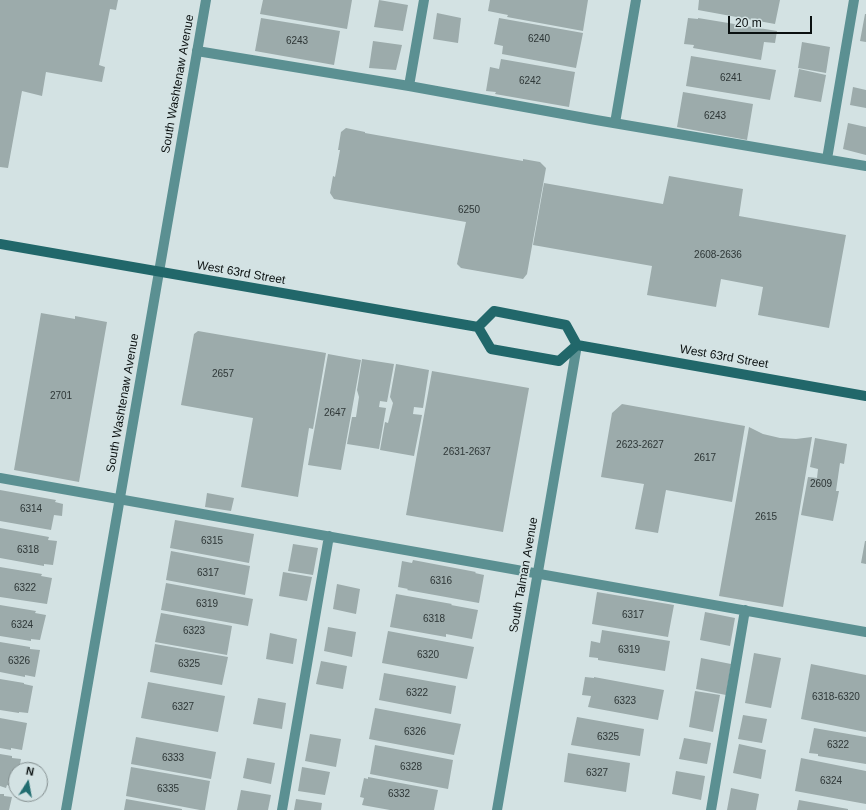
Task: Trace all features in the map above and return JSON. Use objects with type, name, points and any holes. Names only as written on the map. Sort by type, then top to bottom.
[{"type":"main road","name":"West 63rd Street","points":[[0,244],[478,327]]},
{"type":"main road","points":[[494,311],[566,325],[577,345],[558,361],[491,349],[478,327],[494,311]]},
{"type":"main road","name":"West 63rd Street","points":[[577,345],[866,396]]},
{"type":"street","name":"South Washtenaw Avenue","points":[[66,810],[206,0]]},
{"type":"street","points":[[409,86],[424,0]]},
{"type":"street","points":[[615,123],[636,0]]},
{"type":"street","points":[[827,159],[854,0]]},
{"type":"street","points":[[197,51],[409,86],[866,166]]},
{"type":"street","name":"South Talman Avenue","points":[[497,810],[577,345]]},
{"type":"street","points":[[0,478],[866,632]]},
{"type":"street","points":[[282,810],[329,536]]},
{"type":"street","points":[[711,810],[745,610]]},
{"type":"building","points":[[0,0],[118,0],[116,10],[110,9],[99,65],[105,67],[102,82],[46,72],[42,96],[22,91],[8,168],[0,167]]},
{"type":"building","points":[[263,0],[352,0],[347,29],[260,14]]},
{"type":"building","points":[[379,0],[408,5],[403,31],[374,27]]},
{"type":"building","points":[[490,0],[588,0],[583,31],[507,17],[508,15],[488,11]]},
{"type":"building","points":[[699,0],[780,0],[775,24],[698,10]]},
{"type":"building","points":[[437,13],[461,18],[458,43],[433,39]]},
{"type":"building","points":[[866,14],[866,42],[860,41]]},
{"type":"building","points":[[261,18],[340,31],[334,65],[255,51]]},
{"type":"building","points":[[499,18],[583,33],[576,68],[502,54],[503,46],[494,44]]},
{"type":"building","points":[[688,18],[698,18],[777,31],[775,43],[764,42],[761,60],[693,48],[694,45],[684,44]]},
{"type":"building","points":[[373,41],[402,45],[396,70],[369,68]]},
{"type":"building","points":[[802,42],[830,47],[826,73],[798,68]]},
{"type":"building","points":[[691,56],[776,70],[770,100],[686,86]]},
{"type":"building","points":[[501,59],[575,72],[569,107],[495,94],[496,92],[486,91],[490,67],[499,69]]},
{"type":"building","points":[[799,69],[826,75],[821,102],[794,97]]},
{"type":"building","points":[[853,87],[866,90],[866,108],[850,105]]},
{"type":"building","points":[[683,92],[753,104],[747,140],[677,127]]},
{"type":"building","points":[[848,123],[866,127],[866,155],[843,149]]},
{"type":"building","points":[[346,128],[365,133],[523,161],[523,159],[540,162],[546,168],[527,274],[523,279],[461,268],[457,264],[466,222],[334,199],[330,193],[333,176],[335,177],[340,150],[338,150],[341,132]]},
{"type":"building","points":[[669,176],[743,189],[739,216],[846,235],[829,328],[758,315],[763,287],[721,279],[716,307],[647,295],[652,266],[533,245],[544,183],[663,204]]},
{"type":"building","points":[[41,313],[75,319],[75,316],[107,322],[79,482],[14,470]]},
{"type":"building","points":[[198,331],[326,353],[313,429],[309,428],[298,497],[241,487],[253,418],[181,405],[194,334]]},
{"type":"building","points":[[328,354],[361,360],[341,470],[308,465]]},
{"type":"building","points":[[362,359],[394,364],[387,402],[380,401],[379,407],[386,408],[379,449],[347,444],[352,417],[356,417],[359,397],[357,390]]},
{"type":"building","points":[[396,364],[429,370],[423,408],[414,407],[413,414],[422,415],[414,456],[380,450],[385,422],[388,423],[393,403],[390,397]]},
{"type":"building","points":[[432,371],[529,388],[503,532],[406,515]]},
{"type":"building","points":[[622,404],[745,426],[732,502],[666,490],[658,533],[635,529],[644,484],[601,477],[612,413]]},
{"type":"building","points":[[749,427],[763,434],[780,438],[796,439],[812,437],[783,607],[719,596]]},
{"type":"building","points":[[815,438],[847,444],[844,464],[840,463],[836,491],[839,491],[833,521],[801,515],[808,477],[817,478],[818,469],[810,467]]},
{"type":"building","points":[[0,490],[56,500],[55,502],[63,504],[62,516],[54,515],[51,530],[0,521]]},
{"type":"building","points":[[207,493],[234,498],[231,511],[205,507]]},
{"type":"building","points":[[175,520],[254,534],[249,563],[170,548]]},
{"type":"building","points":[[0,528],[49,537],[48,540],[57,541],[53,565],[44,564],[44,566],[0,558]]},
{"type":"building","points":[[866,541],[866,564],[861,563]]},
{"type":"building","points":[[293,544],[318,548],[313,575],[288,571]]},
{"type":"building","points":[[171,551],[250,566],[245,595],[166,580]]},
{"type":"building","points":[[413,560],[476,572],[475,573],[484,575],[479,603],[398,587],[402,561],[412,563]]},
{"type":"building","points":[[0,567],[42,574],[41,576],[52,578],[47,604],[0,597]]},
{"type":"building","points":[[283,572],[312,577],[307,601],[279,596]]},
{"type":"building","points":[[166,583],[253,599],[248,626],[161,610]]},
{"type":"building","points":[[337,584],[360,589],[356,614],[333,609]]},
{"type":"building","points":[[597,592],[674,605],[668,637],[592,624]]},
{"type":"building","points":[[396,594],[478,610],[472,639],[446,634],[446,637],[390,627]]},
{"type":"building","points":[[0,605],[36,611],[35,613],[46,615],[40,640],[31,639],[31,641],[0,636]]},
{"type":"building","points":[[705,612],[735,618],[730,646],[700,640]]},
{"type":"building","points":[[161,613],[232,626],[227,655],[155,642]]},
{"type":"building","points":[[328,627],[356,632],[352,657],[324,651]]},
{"type":"building","points":[[602,630],[670,641],[665,671],[598,660],[598,658],[589,657],[591,641],[600,643]]},
{"type":"building","points":[[388,631],[474,647],[467,679],[382,663]]},
{"type":"building","points":[[270,633],[297,639],[293,664],[266,659]]},
{"type":"building","points":[[0,642],[40,650],[35,677],[25,675],[25,677],[0,672]]},
{"type":"building","points":[[155,644],[228,657],[222,685],[150,672]]},
{"type":"building","points":[[754,653],[781,658],[771,708],[745,703]]},
{"type":"building","points":[[701,658],[731,664],[726,695],[696,689]]},
{"type":"building","points":[[321,661],[347,666],[343,689],[316,684]]},
{"type":"building","points":[[811,664],[866,675],[866,732],[801,719]]},
{"type":"building","points":[[384,673],[456,686],[451,714],[379,700]]},
{"type":"building","points":[[585,677],[594,677],[664,690],[658,720],[588,707],[591,696],[582,695]]},
{"type":"building","points":[[0,679],[33,686],[28,713],[0,710]]},
{"type":"building","points":[[148,682],[225,696],[218,732],[141,718]]},
{"type":"building","points":[[695,691],[720,695],[713,732],[689,727]]},
{"type":"building","points":[[258,698],[286,703],[282,729],[253,724]]},
{"type":"building","points":[[375,708],[461,724],[454,755],[369,739]]},
{"type":"building","points":[[743,715],[767,719],[762,743],[738,739]]},
{"type":"building","points":[[577,717],[644,729],[640,756],[571,745]]},
{"type":"building","points":[[0,718],[27,723],[22,750],[0,748]]},
{"type":"building","points":[[814,728],[866,737],[866,764],[818,756],[818,754],[809,753]]},
{"type":"building","points":[[310,734],[341,739],[336,767],[305,761]]},
{"type":"building","points":[[136,737],[216,752],[211,779],[131,764]]},
{"type":"building","points":[[684,738],[711,743],[707,764],[679,759]]},
{"type":"building","points":[[739,744],[766,750],[761,779],[733,773]]},
{"type":"building","points":[[375,745],[453,760],[448,789],[370,774]]},
{"type":"building","points":[[568,753],[630,763],[626,792],[564,782]]},
{"type":"building","points":[[0,754],[21,759],[20,762],[8,762],[8,785],[6,788],[0,786]]},
{"type":"building","points":[[247,758],[275,763],[271,784],[243,778]]},
{"type":"building","points":[[801,758],[866,771],[866,804],[795,791]]},
{"type":"building","points":[[131,767],[210,781],[205,810],[126,796]]},
{"type":"building","points":[[302,767],[330,772],[325,795],[298,791]]},
{"type":"building","points":[[676,771],[705,776],[701,800],[672,794]]},
{"type":"building","points":[[368,777],[438,790],[434,810],[390,810],[362,805],[364,798],[360,797],[364,778],[368,779]]},
{"type":"building","points":[[731,788],[759,794],[756,810],[727,810]]},
{"type":"building","points":[[241,790],[271,795],[268,810],[237,810]]},
{"type":"building","points":[[0,794],[4,794],[4,796],[8,796],[8,802],[11,802],[9,810],[0,810]]},
{"type":"building","points":[[126,799],[182,809],[182,810],[124,810]]},
{"type":"building","points":[[296,799],[322,803],[321,810],[294,810]]},
{"type":"building","points":[[799,800],[848,809],[848,810],[797,810]]}]
